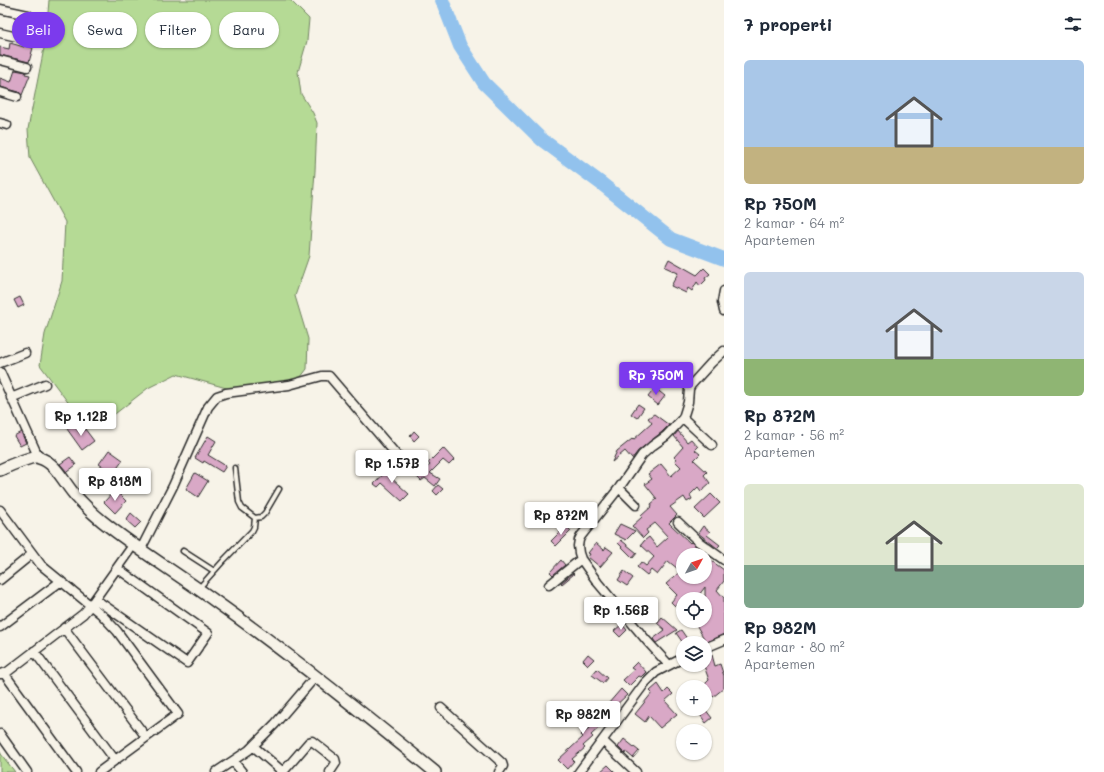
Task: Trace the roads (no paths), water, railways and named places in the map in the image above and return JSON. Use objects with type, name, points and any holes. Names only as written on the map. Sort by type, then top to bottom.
[{"type":"street","points":[[0,9],[14,12]]},
{"type":"street","points":[[0,33],[12,36]]},
{"type":"street","points":[[0,60],[27,67]]},
{"type":"street","points":[[0,92],[17,96]]},
{"type":"street","points":[[724,291],[722,302],[724,311]]},
{"type":"street","points":[[670,665],[647,641],[598,583],[581,559],[578,549],[578,540],[619,488],[642,455],[666,436],[683,418],[691,385],[702,371],[724,351]]},
{"type":"street","points":[[0,363],[25,353]]},
{"type":"street","points":[[0,372],[38,458],[44,459],[50,463],[73,493],[90,510],[316,676],[435,772]]},
{"type":"street","points":[[76,772],[2,673],[83,614],[93,603],[117,568],[137,546],[173,486],[208,407],[214,397],[220,394],[289,386],[322,376],[328,376],[401,460]]},
{"type":"street","points":[[11,398],[45,384]]},
{"type":"street","points":[[683,418],[712,445]]},
{"type":"street","points":[[0,470],[38,456]]},
{"type":"street","points":[[619,488],[636,505]]},
{"type":"street","points":[[0,510],[41,565],[93,603],[187,663],[208,633],[117,568]]},
{"type":"street","points":[[678,522],[699,542],[724,560]]},
{"type":"street","points":[[0,580],[32,554]]},
{"type":"street","points":[[549,585],[581,559]]},
{"type":"street","points":[[0,627],[61,581]]},
{"type":"street","points":[[93,603],[117,631],[178,714],[99,772]]},
{"type":"street","points":[[64,628],[146,737]]},
{"type":"street","points":[[712,645],[724,640]]},
{"type":"street","points":[[34,651],[115,760]]},
{"type":"street","points":[[579,772],[645,683],[656,672],[676,662]]},
{"type":"street","points":[[216,772],[253,746],[275,724],[316,676]]},
{"type":"street","points":[[441,708],[502,762],[503,766],[499,772]]},
{"type":"street","points":[[0,734],[27,772]]},
{"type":"street","points":[[253,746],[283,772],[309,742],[312,741],[335,759],[336,763],[330,772]]},
{"type":"street","points":[[603,741],[636,772]]},
{"type":"street","points":[[233,761],[242,772]]},
{"type":"lane","points":[[235,468],[239,502],[242,508],[255,518],[261,517],[265,513],[278,489]]},
{"type":"lane","points":[[198,590],[252,531],[255,518]]},
{"type":"lane","points":[[183,551],[214,571]]},
{"type":"waterway","points":[[442,0],[460,46],[484,83],[541,139],[602,184],[671,239],[724,259]]}]
